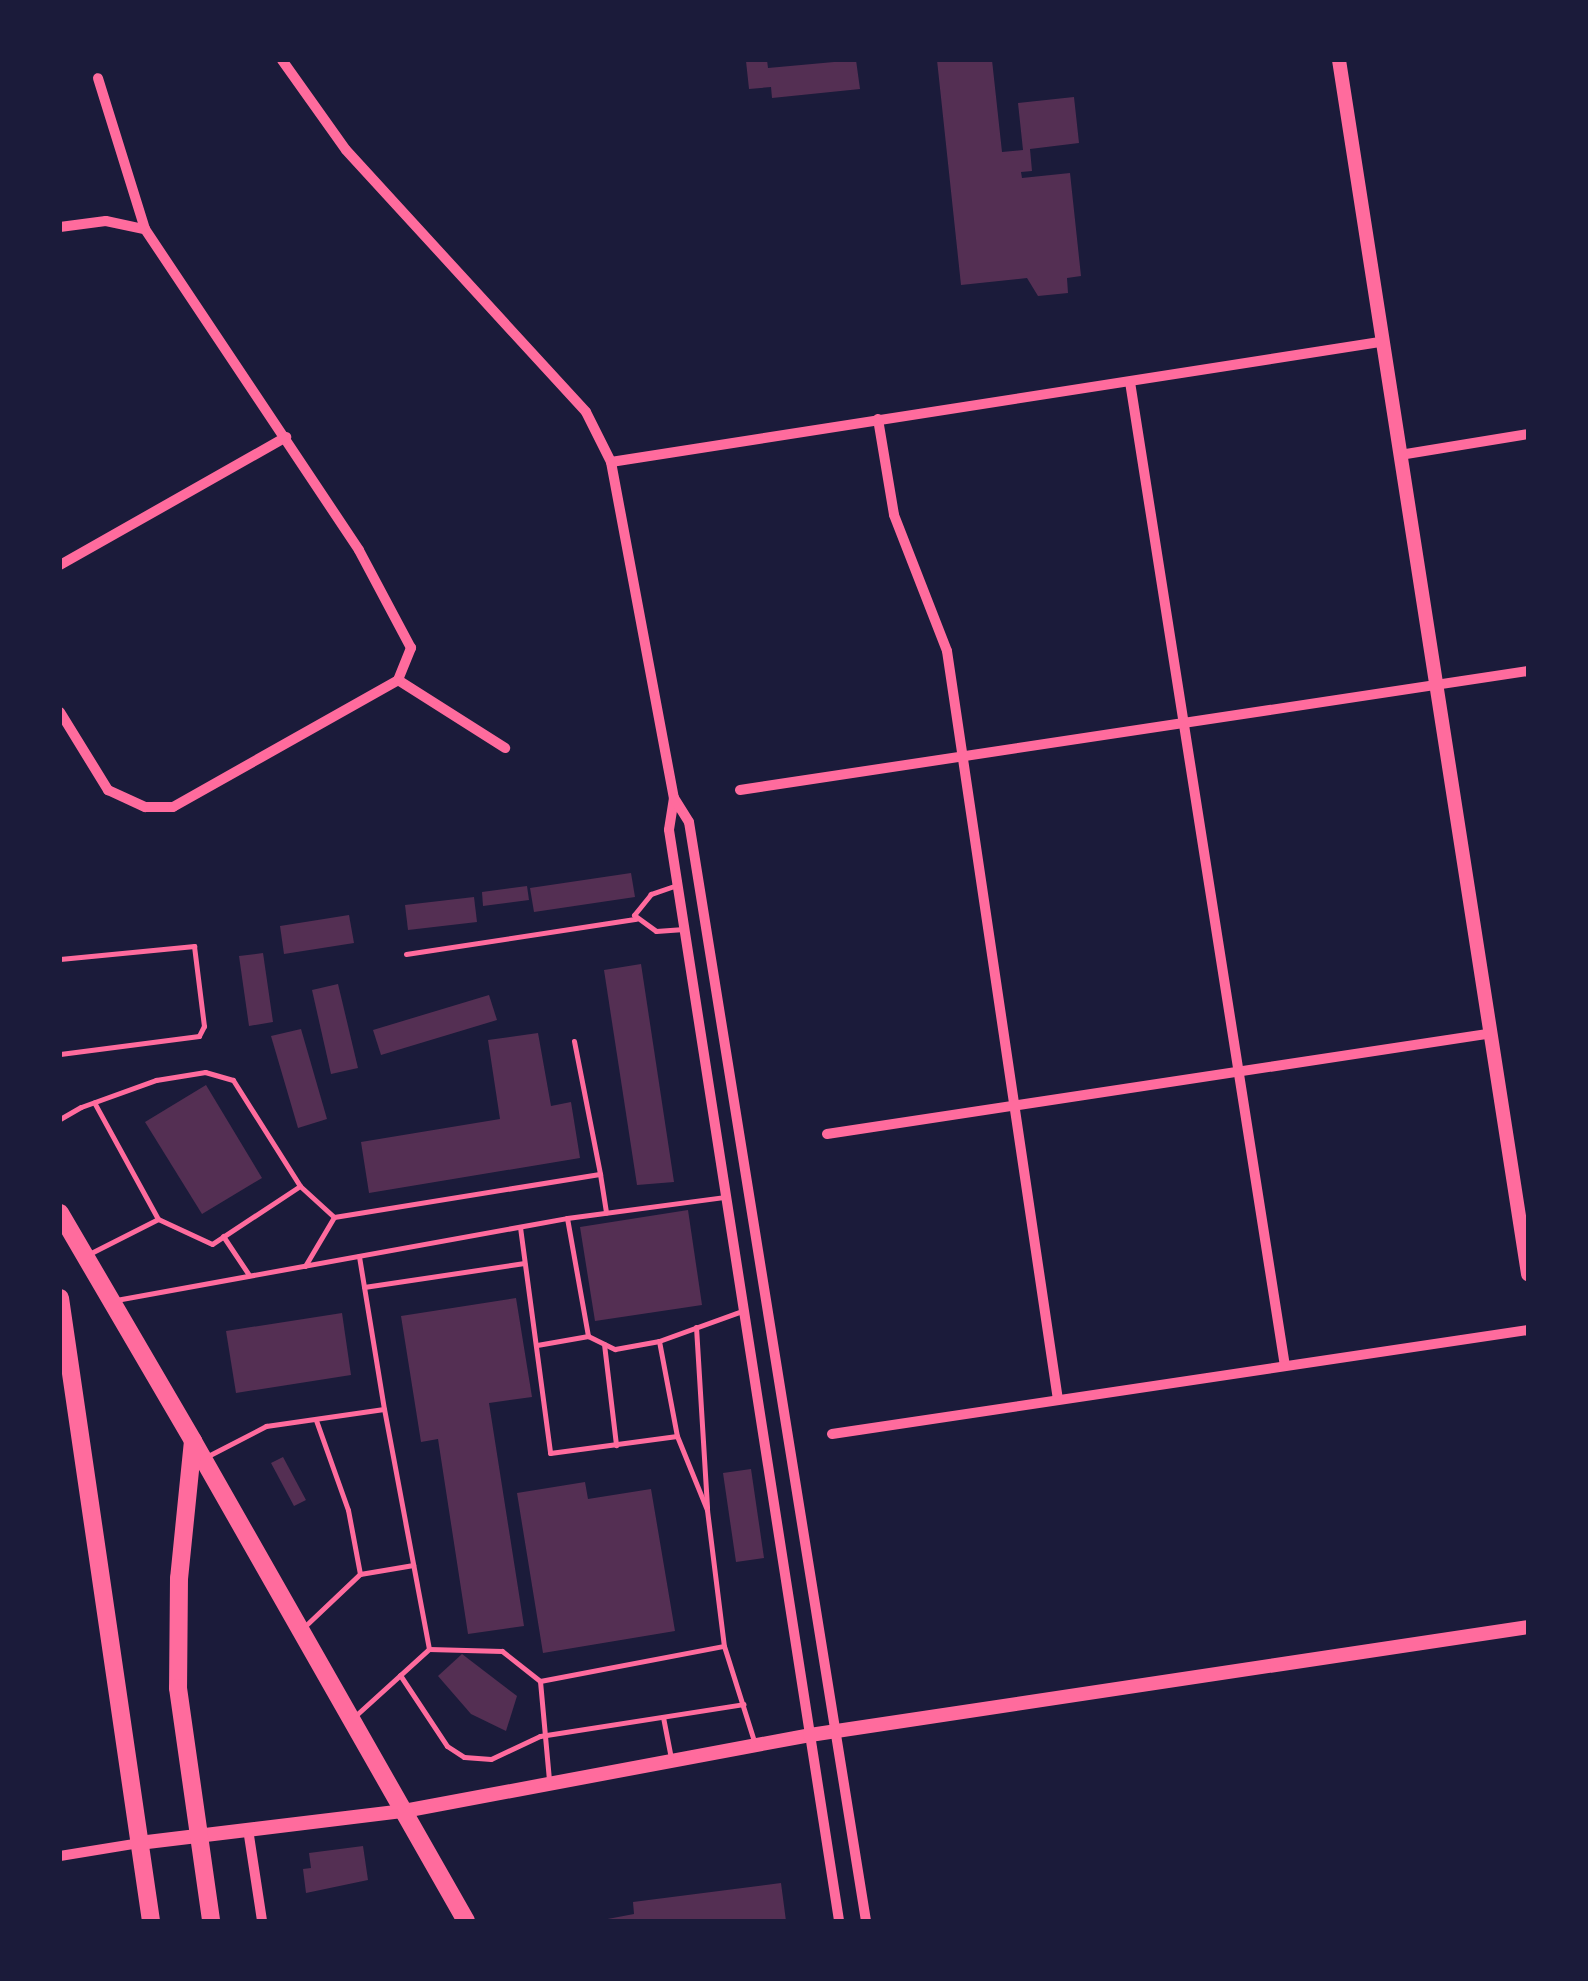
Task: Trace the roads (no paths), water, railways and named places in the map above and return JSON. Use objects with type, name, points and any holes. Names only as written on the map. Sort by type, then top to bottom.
[{"type":"main road","points":[[60,1214],[466,1921]]},
{"type":"main road","points":[[60,1298],[152,1921]]},
{"type":"main road","points":[[193,1440],[176,1637],[197,1836],[211,1921]]},
{"type":"street","points":[[282,60],[346,150],[586,412],[611,462],[674,798],[669,830],[677,885],[839,1921]]},
{"type":"street","points":[[1339,60],[1487,1034],[1528,1274]]},
{"type":"street","points":[[60,712],[105,787],[132,803],[173,807],[398,680],[411,648],[394,605],[145,229],[98,78]]},
{"type":"street","points":[[60,227],[106,221],[145,229]]},
{"type":"street","points":[[611,462],[1380,342]]},
{"type":"street","points":[[1130,382],[1284,1366]]},
{"type":"street","points":[[878,419],[894,514],[947,651],[1058,1400]]},
{"type":"street","points":[[1400,455],[1528,434]]},
{"type":"street","points":[[60,565],[286,437]]},
{"type":"street","points":[[740,790],[1528,671]]},
{"type":"street","points":[[398,680],[505,748]]},
{"type":"street","points":[[674,798],[689,822],[866,1921]]},
{"type":"street","points":[[827,1134],[1487,1034]]},
{"type":"street","points":[[832,1434],[1528,1330]]},
{"type":"street","points":[[60,1856],[248,1828],[404,1811],[754,1744],[1528,1627]]},
{"type":"street","points":[[248,1828],[262,1921]]},
{"type":"lane","points":[[636,919],[639,903],[677,885]]},
{"type":"lane","points":[[406,954],[636,919],[656,931],[684,929]]},
{"type":"lane","points":[[60,959],[194,946],[204,1026],[199,1036],[61,1055]]},
{"type":"lane","points":[[574,1041],[606,1213]]},
{"type":"lane","points":[[60,1118],[156,1080],[205,1072],[232,1080],[300,1186],[334,1218]]},
{"type":"lane","points":[[94,1102],[158,1219],[212,1244],[300,1186]]},
{"type":"lane","points":[[305,1266],[334,1218],[600,1174]]},
{"type":"lane","points":[[111,1302],[567,1218],[724,1196]]},
{"type":"lane","points":[[567,1218],[588,1336]]},
{"type":"lane","points":[[85,1256],[158,1219]]},
{"type":"lane","points":[[520,1227],[550,1454],[677,1436]]},
{"type":"lane","points":[[223,1236],[250,1276]]},
{"type":"lane","points":[[359,1256],[429,1649]]},
{"type":"lane","points":[[364,1287],[525,1262]]},
{"type":"lane","points":[[536,1346],[588,1336],[615,1348],[658,1341],[745,1310]]},
{"type":"lane","points":[[696,1327],[712,1492],[707,1510]]},
{"type":"lane","points":[[658,1341],[677,1436],[707,1510],[724,1646],[754,1744]]},
{"type":"lane","points":[[604,1344],[616,1444]]},
{"type":"lane","points":[[203,1458],[266,1426],[384,1409]]},
{"type":"lane","points":[[316,1419],[348,1510],[360,1574]]},
{"type":"lane","points":[[301,1630],[360,1574],[413,1565]]},
{"type":"lane","points":[[352,1719],[429,1649],[502,1651],[540,1681],[724,1646]]},
{"type":"lane","points":[[400,1675],[447,1746],[464,1758],[515,1753],[540,1736],[744,1704]]},
{"type":"lane","points":[[540,1681],[540,1736],[550,1784]]},
{"type":"lane","points":[[663,1717],[672,1761]]}]
